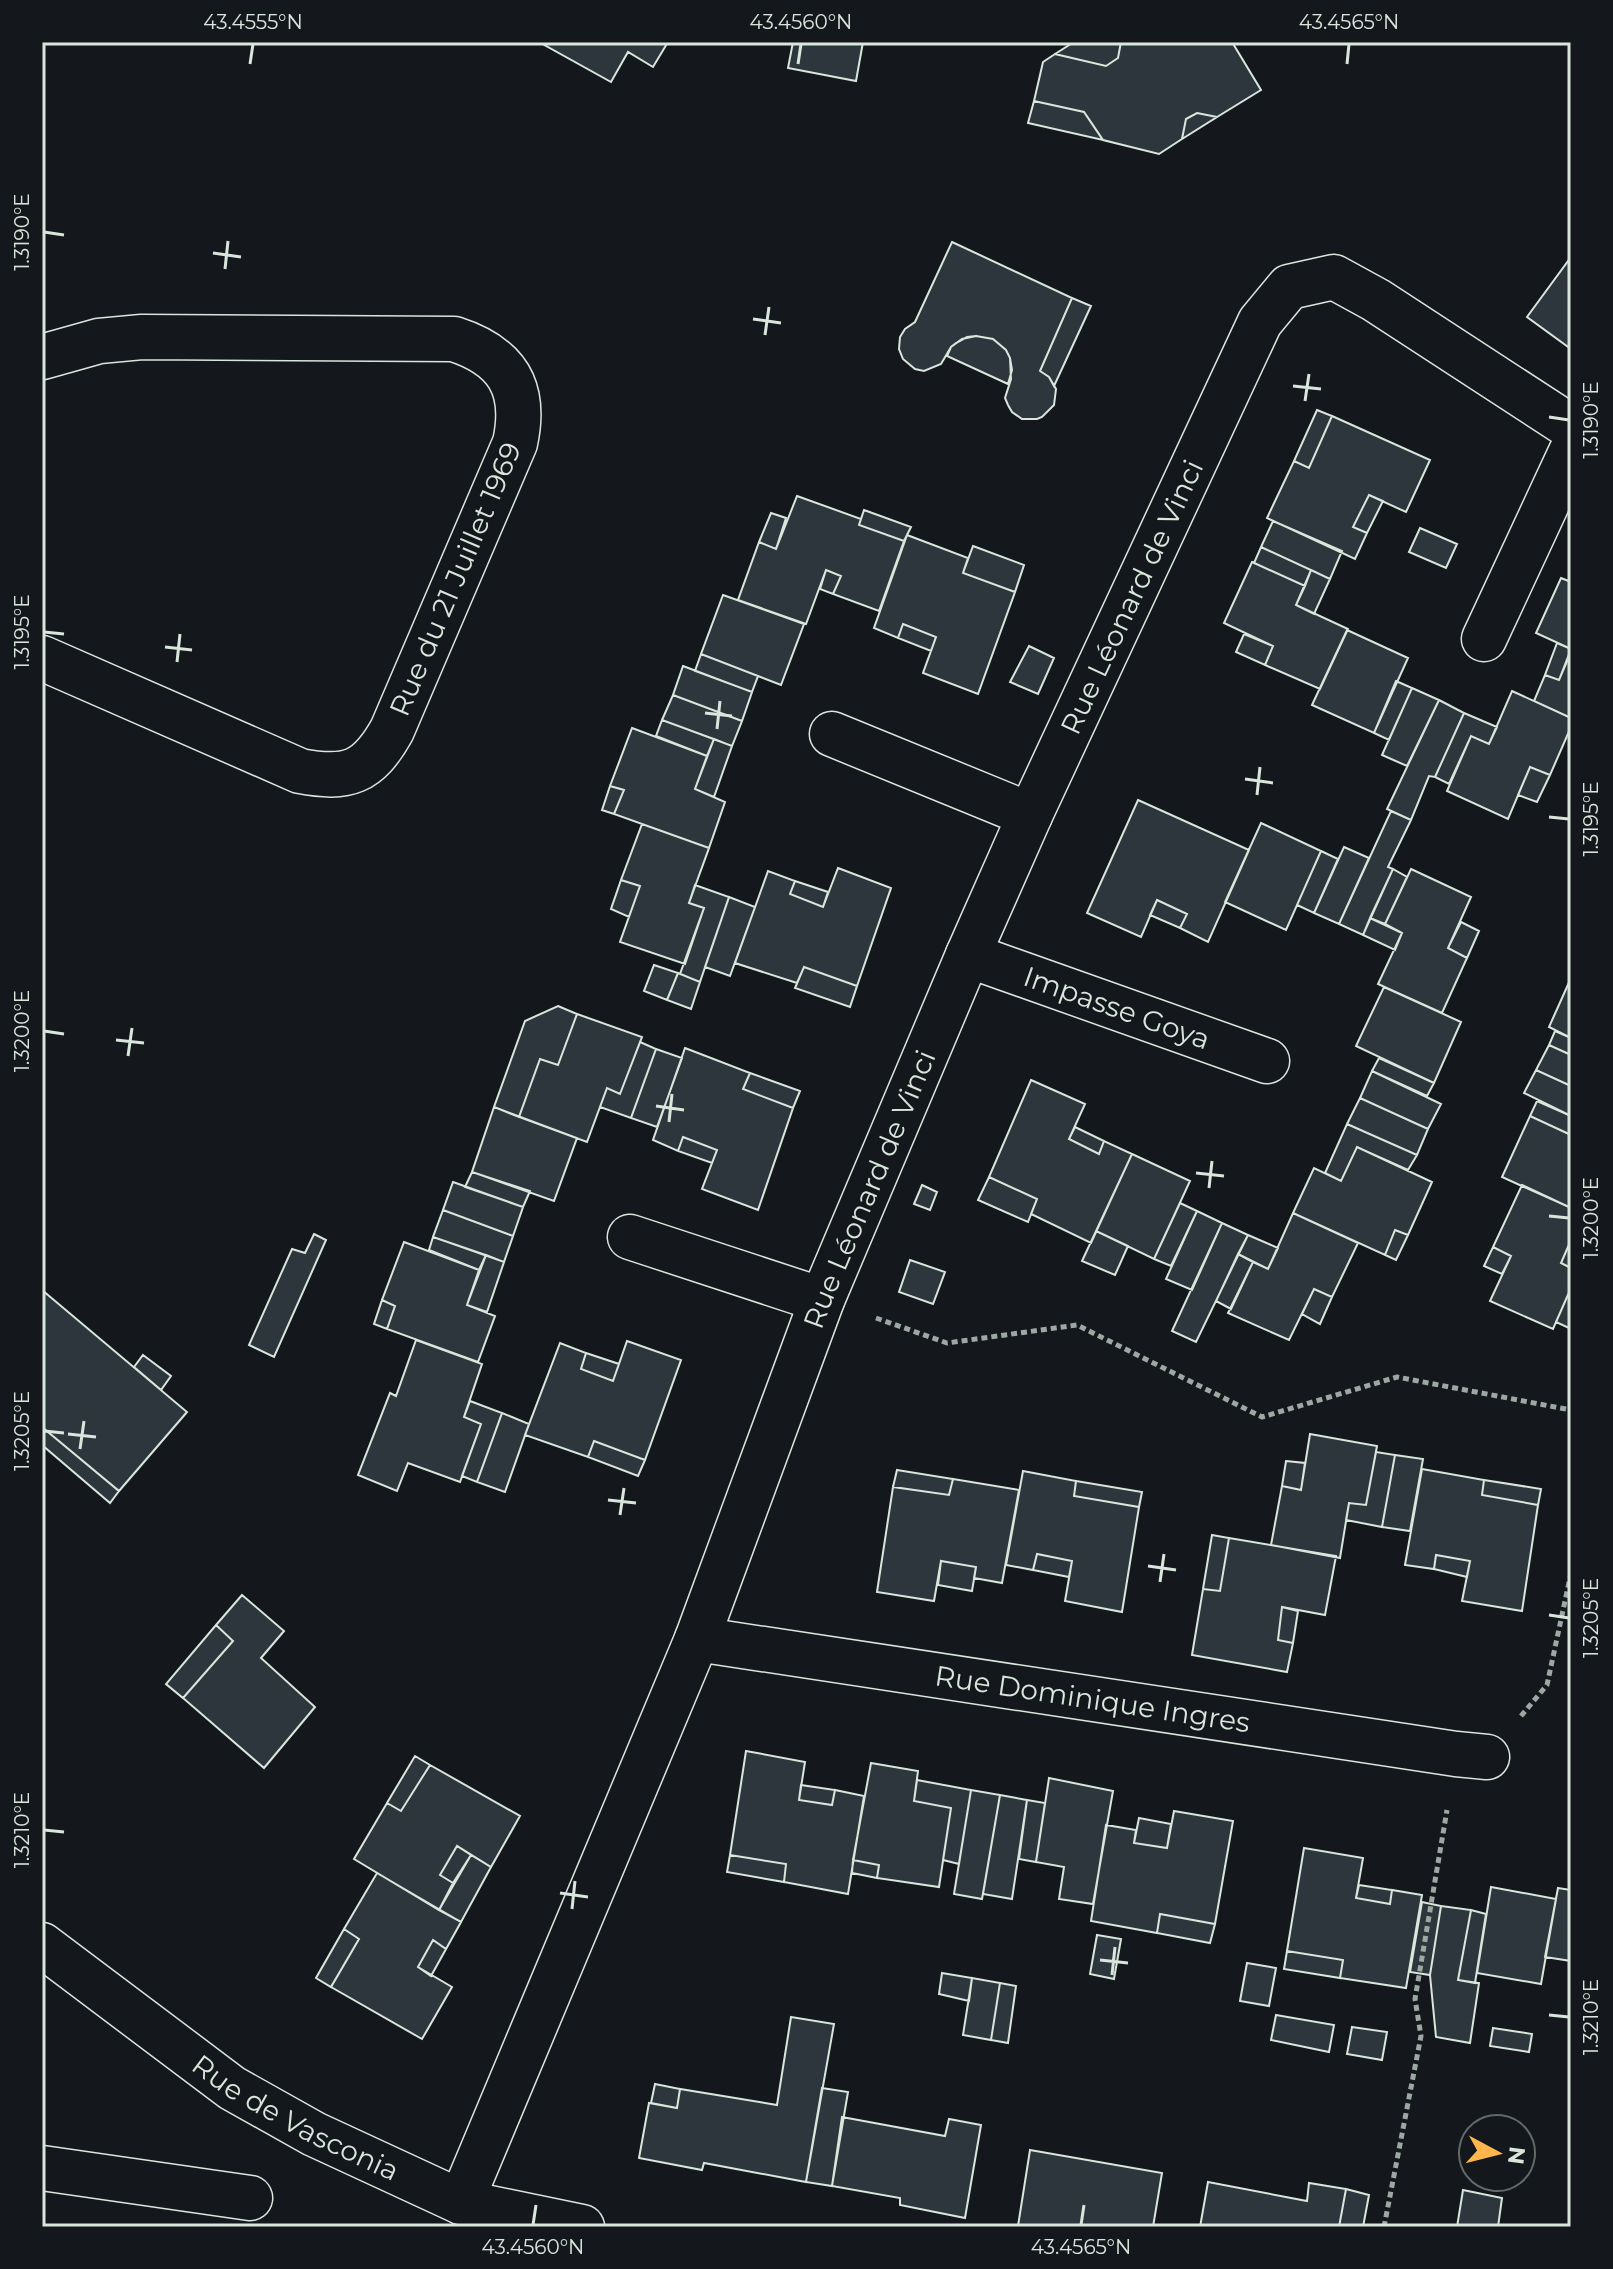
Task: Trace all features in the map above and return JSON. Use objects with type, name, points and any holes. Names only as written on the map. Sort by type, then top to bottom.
[{"type":"street","name":"Rue Léonard de Vinci","points":[[461,2202],[697,1639],[822,1300],[968,955],[1260,322],[1289,287],[1334,277],[1376,300],[1571,427]]},
{"type":"street","name":"Rue du 21 Juillet 1969","points":[[42,357],[99,341],[142,337],[454,339],[477,346],[496,359],[510,377],[518,398],[520,421],[515,443],[392,730],[382,748],[352,772],[326,776],[300,771],[42,658]]},
{"type":"street","points":[[1484,639],[1571,452]]},
{"type":"street","points":[[832,734],[1030,815]]},
{"type":"street","name":"Impasse Goya","points":[[968,955],[1267,1061]]},
{"type":"street","points":[[630,1237],[822,1300]]},
{"type":"street","name":"Rue Dominique Ingres","points":[[697,1639],[1472,1756]]},
{"type":"street","name":"Rue de Vasconia","points":[[42,1945],[232,2088],[314,2134],[461,2202],[582,2227]]},
{"type":"street","points":[[42,2168],[250,2198]]},
{"type":"path","points":[[822,1300],[947,1343],[1077,1325],[1262,1417],[1397,1377],[1571,1410]]},
{"type":"path","points":[[1384,2227],[1421,2036],[1415,1999],[1472,1756],[1547,1685],[1571,1573]]},
{"type":"building","points":[[539,42],[668,42],[653,67],[628,52],[611,82]]},
{"type":"building","points":[[793,42],[863,42],[856,81],[788,68]]},
{"type":"building","points":[[1074,42],[1121,42],[1118,58],[1106,66],[1055,54]]},
{"type":"building","points":[[1121,42],[1232,42],[1261,90],[1217,117],[1197,113],[1186,119],[1182,139],[1159,154],[1103,140],[1084,112],[1034,101],[1043,62],[1055,54],[1106,66],[1118,58]]},
{"type":"building","points":[[1034,101],[1084,112],[1103,140],[1028,123]]},
{"type":"building","points":[[1197,113],[1217,117],[1182,139],[1186,119]]},
{"type":"building","points":[[952,242],[1072,298],[1040,371],[1049,377],[1056,389],[1054,405],[1042,417],[1022,419],[1012,412],[1005,398],[1011,379],[1010,358],[993,339],[976,336],[962,339],[951,347],[941,364],[924,371],[915,369],[903,359],[899,349],[900,337],[915,322]]},
{"type":"building","points":[[1571,257],[1571,349],[1527,317]]},
{"type":"building","points":[[1072,298],[1091,306],[1054,386],[1049,377],[1040,371]]},
{"type":"building","points":[[976,336],[993,339],[1006,350],[1012,370],[1008,384],[947,356],[956,343]]},
{"type":"building","points":[[1317,410],[1332,416],[1309,468],[1294,461]]},
{"type":"building","points":[[1332,416],[1430,460],[1406,512],[1369,495],[1353,527],[1367,533],[1355,559],[1267,518],[1294,461],[1309,468]]},
{"type":"building","points":[[1369,495],[1383,501],[1367,533],[1353,527]]},
{"type":"building","points":[[797,496],[861,519],[859,525],[904,541],[879,611],[833,594],[841,576],[826,570],[806,624],[738,600],[759,542],[776,549]]},
{"type":"building","points":[[864,510],[911,527],[904,541],[859,525]]},
{"type":"building","points":[[771,513],[786,518],[776,549],[759,542]]},
{"type":"building","points":[[1273,521],[1342,551],[1330,579],[1261,547]]},
{"type":"building","points":[[1420,528],[1457,544],[1446,568],[1409,552]]},
{"type":"building","points":[[907,535],[968,558],[963,573],[1015,592],[978,694],[923,673],[936,637],[903,624],[898,638],[874,628]]},
{"type":"building","points":[[973,546],[1024,565],[1015,592],[963,573]]},
{"type":"building","points":[[1261,547],[1311,570],[1305,586],[1254,563]]},
{"type":"building","points":[[1252,562],[1305,586],[1296,605],[1348,629],[1320,689],[1265,665],[1273,646],[1224,623]]},
{"type":"building","points":[[826,570],[841,576],[833,594],[820,589]]},
{"type":"building","points":[[1311,570],[1330,579],[1314,614],[1296,605]]},
{"type":"building","points":[[1561,578],[1571,582],[1571,649],[1536,633]]},
{"type":"building","points":[[723,595],[804,624],[781,685],[701,654]]},
{"type":"building","points":[[903,624],[936,637],[931,651],[898,638]]},
{"type":"building","points":[[1347,630],[1408,658],[1374,733],[1312,705]]},
{"type":"building","points":[[1244,634],[1273,646],[1265,665],[1236,652]]},
{"type":"building","points":[[1557,643],[1571,649],[1559,680],[1545,675]]},
{"type":"building","points":[[1029,646],[1054,658],[1038,694],[1010,682]]},
{"type":"building","points":[[1571,652],[1571,718],[1534,701],[1545,675],[1559,680]]},
{"type":"building","points":[[701,654],[758,676],[752,692],[695,671]]},
{"type":"building","points":[[683,666],[752,692],[742,721],[673,695]]},
{"type":"building","points":[[1396,681],[1412,688],[1389,740],[1374,733]]},
{"type":"building","points":[[1412,688],[1439,700],[1407,766],[1382,755]]},
{"type":"building","points":[[1512,691],[1571,718],[1571,727],[1550,775],[1530,767],[1508,819],[1447,791],[1471,736],[1489,744]]},
{"type":"building","points":[[673,695],[742,721],[732,746],[662,720]]},
{"type":"building","points":[[1439,700],[1464,713],[1435,777],[1429,776],[1411,820],[1387,809]]},
{"type":"building","points":[[1464,713],[1497,727],[1489,744],[1471,736],[1449,784],[1435,777]]},
{"type":"building","points":[[662,720],[714,739],[707,756],[656,736]]},
{"type":"building","points":[[632,728],[707,756],[695,789],[725,802],[709,848],[614,814],[624,790],[610,786]]},
{"type":"building","points":[[714,739],[732,746],[714,797],[695,789]]},
{"type":"building","points":[[1530,767],[1550,775],[1537,802],[1518,795]]},
{"type":"building","points":[[610,786],[624,790],[614,814],[602,810]]},
{"type":"building","points":[[1138,800],[1249,850],[1208,942],[1180,928],[1187,914],[1157,900],[1141,937],[1087,913]]},
{"type":"building","points":[[1391,811],[1411,820],[1388,867],[1393,869],[1363,935],[1339,924]]},
{"type":"building","points":[[1261,823],[1321,851],[1286,930],[1225,902]]},
{"type":"building","points":[[642,824],[709,848],[689,903],[704,908],[685,964],[620,942],[640,886],[621,880]]},
{"type":"building","points":[[1344,847],[1369,858],[1339,924],[1314,913]]},
{"type":"building","points":[[1321,851],[1338,859],[1314,913],[1297,905]]},
{"type":"building","points":[[838,868],[891,888],[857,986],[804,967],[797,983],[735,963],[768,871],[795,881],[790,894],[823,907]]},
{"type":"building","points":[[1393,869],[1407,877],[1385,924],[1370,918]]},
{"type":"building","points":[[1411,869],[1471,897],[1448,948],[1467,958],[1442,1013],[1378,984],[1402,933],[1385,924]]},
{"type":"building","points":[[621,880],[640,886],[629,917],[611,909]]},
{"type":"building","points":[[795,881],[828,892],[823,907],[790,894]]},
{"type":"building","points":[[695,885],[729,897],[700,982],[680,974],[704,908],[689,903]]},
{"type":"building","points":[[729,897],[755,907],[730,976],[705,967]]},
{"type":"building","points":[[1157,900],[1187,914],[1180,928],[1150,915]]},
{"type":"building","points":[[1370,918],[1402,933],[1395,950],[1363,935]]},
{"type":"building","points":[[1461,922],[1479,931],[1467,958],[1448,948]]},
{"type":"building","points":[[654,965],[678,973],[667,1000],[644,991]]},
{"type":"building","points":[[804,967],[857,986],[850,1007],[795,988]]},
{"type":"building","points":[[678,973],[700,982],[691,1009],[667,1000]]},
{"type":"building","points":[[1571,978],[1571,1038],[1549,1027]]},
{"type":"building","points":[[1384,987],[1461,1022],[1434,1083],[1356,1046]]},
{"type":"building","points":[[558,1006],[577,1014],[558,1065],[540,1059],[519,1117],[494,1107],[525,1021]]},
{"type":"building","points":[[577,1014],[642,1037],[620,1094],[607,1088],[587,1142],[519,1117],[540,1059],[558,1065]]},
{"type":"building","points":[[1555,1031],[1571,1038],[1571,1055],[1549,1045]]},
{"type":"building","points":[[640,1042],[656,1049],[631,1118],[600,1107],[607,1088],[620,1094]]},
{"type":"building","points":[[1549,1045],[1571,1055],[1571,1086],[1536,1070]]},
{"type":"building","points":[[685,1048],[750,1073],[743,1089],[793,1108],[758,1210],[702,1189],[717,1150],[683,1137],[678,1151],[653,1140]]},
{"type":"building","points":[[656,1049],[682,1058],[657,1127],[631,1118]]},
{"type":"building","points":[[1379,1058],[1434,1083],[1427,1096],[1372,1071]]},
{"type":"building","points":[[1536,1070],[1571,1086],[1571,1116],[1524,1093]]},
{"type":"building","points":[[1372,1071],[1441,1104],[1428,1129],[1360,1098]]},
{"type":"building","points":[[750,1073],[800,1091],[793,1108],[743,1089]]},
{"type":"building","points":[[1031,1080],[1085,1104],[1069,1139],[1099,1154],[1104,1141],[1132,1154],[1091,1243],[1031,1214],[1037,1199],[989,1177]]},
{"type":"building","points":[[1360,1098],[1428,1129],[1417,1155],[1347,1124]]},
{"type":"building","points":[[1537,1101],[1571,1116],[1571,1135],[1530,1116]]},
{"type":"building","points":[[494,1107],[577,1138],[554,1201],[472,1172]]},
{"type":"building","points":[[1530,1116],[1571,1135],[1571,1208],[1502,1177]]},
{"type":"building","points":[[1347,1124],[1417,1155],[1408,1170],[1357,1147],[1341,1181],[1325,1173]]},
{"type":"building","points":[[1075,1127],[1104,1141],[1099,1154],[1069,1139]]},
{"type":"building","points":[[683,1137],[717,1150],[712,1163],[678,1151]]},
{"type":"building","points":[[1357,1147],[1432,1182],[1408,1235],[1395,1230],[1385,1255],[1293,1213],[1314,1168],[1341,1181]]},
{"type":"building","points":[[1132,1154],[1190,1181],[1154,1259],[1096,1231]]},
{"type":"building","points":[[472,1172],[530,1191],[523,1207],[465,1187]]},
{"type":"building","points":[[989,1177],[1037,1199],[1028,1222],[978,1200]]},
{"type":"building","points":[[453,1182],[523,1207],[513,1236],[443,1210]]},
{"type":"building","points":[[922,1185],[937,1192],[930,1210],[914,1204]]},
{"type":"building","points":[[1522,1185],[1571,1208],[1571,1240],[1561,1263],[1571,1268],[1571,1288],[1553,1329],[1490,1301],[1511,1256],[1493,1247]]},
{"type":"building","points":[[1180,1203],[1197,1211],[1171,1266],[1154,1259]]},
{"type":"building","points":[[443,1210],[513,1236],[504,1262],[433,1237]]},
{"type":"building","points":[[1197,1211],[1222,1223],[1192,1290],[1166,1279]]},
{"type":"building","points":[[1293,1213],[1358,1243],[1332,1297],[1314,1289],[1289,1340],[1228,1313],[1253,1262],[1268,1269]]},
{"type":"building","points":[[1222,1223],[1248,1235],[1196,1342],[1172,1331]]},
{"type":"building","points":[[1395,1230],[1408,1235],[1396,1260],[1385,1255]]},
{"type":"building","points":[[1096,1231],[1128,1246],[1115,1275],[1082,1261]]},
{"type":"building","points":[[314,1234],[326,1240],[274,1357],[249,1345],[292,1249],[305,1253]]},
{"type":"building","points":[[1248,1235],[1278,1248],[1268,1269],[1238,1254]]},
{"type":"building","points":[[433,1237],[486,1255],[479,1270],[429,1250]]},
{"type":"building","points":[[404,1242],[479,1270],[467,1305],[495,1316],[478,1362],[387,1329],[395,1306],[382,1300]]},
{"type":"building","points":[[1493,1247],[1511,1256],[1502,1274],[1484,1266]]},
{"type":"building","points":[[1568,1247],[1571,1249],[1571,1268],[1561,1263]]},
{"type":"building","points":[[1238,1254],[1253,1262],[1231,1309],[1216,1301]]},
{"type":"building","points":[[486,1255],[504,1262],[487,1312],[467,1305]]},
{"type":"building","points":[[910,1260],[945,1272],[933,1304],[899,1292]]},
{"type":"building","points":[[1571,1288],[1571,1329],[1556,1322]]},
{"type":"building","points":[[1314,1289],[1332,1297],[1320,1324],[1302,1314]]},
{"type":"building","points":[[42,1290],[187,1412],[119,1491],[42,1427]]},
{"type":"building","points":[[382,1300],[395,1306],[387,1329],[374,1324]]},
{"type":"building","points":[[416,1340],[482,1364],[464,1417],[481,1424],[460,1482],[408,1463],[397,1491],[358,1475],[390,1393],[396,1396]]},
{"type":"building","points":[[627,1341],[681,1360],[645,1460],[594,1441],[588,1457],[525,1435],[560,1343],[586,1353],[581,1369],[613,1381]]},
{"type":"building","points":[[586,1353],[619,1364],[613,1381],[581,1369]]},
{"type":"building","points":[[143,1355],[171,1376],[161,1390],[134,1367]]},
{"type":"building","points":[[470,1401],[502,1413],[477,1482],[462,1476],[481,1424],[464,1417]]},
{"type":"building","points":[[502,1413],[529,1424],[505,1492],[477,1482]]},
{"type":"building","points":[[42,1427],[119,1491],[110,1503],[42,1445]]},
{"type":"building","points":[[1310,1434],[1377,1446],[1366,1505],[1349,1503],[1340,1558],[1271,1545],[1282,1486],[1301,1490]]},
{"type":"building","points":[[594,1441],[645,1460],[638,1476],[588,1457]]},
{"type":"building","points":[[1376,1452],[1395,1455],[1382,1527],[1346,1520],[1349,1503],[1366,1505]]},
{"type":"building","points":[[1395,1455],[1423,1459],[1410,1531],[1382,1527]]},
{"type":"building","points":[[1286,1461],[1305,1463],[1301,1490],[1282,1486]]},
{"type":"building","points":[[1422,1469],[1484,1480],[1482,1495],[1538,1505],[1522,1611],[1462,1601],[1470,1561],[1436,1555],[1434,1569],[1405,1565]]},
{"type":"building","points":[[897,1470],[953,1479],[949,1495],[893,1487]]},
{"type":"building","points":[[1023,1471],[1076,1481],[1074,1496],[1139,1507],[1122,1612],[1065,1601],[1072,1561],[1037,1554],[1033,1570],[1006,1565]]},
{"type":"building","points":[[953,1479],[1019,1490],[1002,1583],[974,1578],[976,1567],[941,1561],[934,1601],[877,1592],[893,1487],[949,1495]]},
{"type":"building","points":[[1484,1480],[1541,1489],[1538,1505],[1482,1495]]},
{"type":"building","points":[[1076,1481],[1142,1492],[1139,1507],[1074,1496]]},
{"type":"building","points":[[1212,1535],[1229,1538],[1220,1591],[1203,1589]]},
{"type":"building","points":[[1229,1538],[1336,1556],[1325,1615],[1282,1607],[1278,1640],[1293,1643],[1287,1672],[1192,1655],[1203,1589],[1220,1591]]},
{"type":"building","points":[[1037,1554],[1072,1561],[1069,1577],[1033,1570]]},
{"type":"building","points":[[1436,1555],[1470,1561],[1467,1577],[1434,1569]]},
{"type":"building","points":[[941,1561],[976,1567],[972,1591],[938,1585]]},
{"type":"building","points":[[242,1595],[284,1631],[261,1658],[315,1707],[264,1768],[183,1698],[233,1641],[216,1625]]},
{"type":"building","points":[[1282,1607],[1298,1611],[1293,1643],[1278,1640]]},
{"type":"building","points":[[216,1625],[233,1641],[183,1698],[166,1684]]},
{"type":"building","points":[[746,1751],[805,1762],[799,1800],[832,1805],[835,1790],[864,1796],[848,1894],[784,1882],[786,1864],[730,1855]]},
{"type":"building","points":[[415,1756],[430,1765],[401,1811],[387,1803]]},
{"type":"building","points":[[871,1763],[918,1771],[914,1801],[951,1808],[939,1887],[877,1878],[879,1865],[853,1860]]},
{"type":"building","points":[[430,1765],[520,1816],[491,1867],[457,1846],[440,1875],[453,1883],[439,1910],[354,1859],[387,1803],[401,1811]]},
{"type":"building","points":[[1049,1778],[1113,1791],[1093,1904],[1059,1899],[1064,1867],[1036,1862]]},
{"type":"building","points":[[917,1780],[971,1790],[959,1864],[943,1860],[951,1808],[914,1801]]},
{"type":"building","points":[[801,1785],[835,1790],[832,1805],[799,1800]]},
{"type":"building","points":[[971,1790],[1000,1795],[982,1899],[954,1894]]},
{"type":"building","points":[[1000,1795],[1027,1800],[1012,1899],[983,1894]]},
{"type":"building","points":[[1027,1800],[1045,1803],[1036,1862],[1019,1859]]},
{"type":"building","points":[[1174,1811],[1233,1821],[1215,1924],[1160,1914],[1157,1933],[1091,1921],[1106,1825],[1136,1830],[1134,1843],[1167,1848]]},
{"type":"building","points":[[1139,1818],[1171,1824],[1167,1848],[1134,1843]]},
{"type":"building","points":[[457,1846],[471,1855],[453,1883],[440,1875]]},
{"type":"building","points":[[1304,1848],[1363,1858],[1356,1898],[1390,1904],[1392,1890],[1422,1895],[1406,1988],[1340,1978],[1343,1960],[1287,1951]]},
{"type":"building","points":[[471,1855],[491,1867],[461,1922],[439,1910]]},
{"type":"building","points":[[730,1855],[786,1864],[784,1882],[727,1872]]},
{"type":"building","points":[[853,1860],[879,1865],[877,1878],[852,1873]]},
{"type":"building","points":[[377,1873],[461,1922],[446,1949],[433,1940],[418,1967],[452,1987],[422,2039],[331,1987],[359,1939],[344,1929]]},
{"type":"building","points":[[1359,1885],[1392,1890],[1390,1904],[1356,1898]]},
{"type":"building","points":[[1491,1887],[1556,1899],[1541,1984],[1477,1973]]},
{"type":"building","points":[[1558,1888],[1571,1890],[1571,1961],[1545,1957]]},
{"type":"building","points":[[1422,1902],[1441,1906],[1430,1975],[1410,1972]]},
{"type":"building","points":[[1441,1906],[1471,1910],[1458,1980],[1479,1983],[1470,2043],[1436,2037],[1430,1975]]},
{"type":"building","points":[[1471,1910],[1486,1914],[1475,1983],[1458,1980]]},
{"type":"building","points":[[1160,1914],[1215,1924],[1210,1943],[1157,1933]]},
{"type":"building","points":[[344,1929],[359,1939],[331,1987],[316,1978]]},
{"type":"building","points":[[1097,1935],[1121,1939],[1114,1979],[1090,1974]]},
{"type":"building","points":[[433,1940],[446,1949],[431,1976],[418,1967]]},
{"type":"building","points":[[1287,1951],[1343,1960],[1340,1978],[1284,1969]]},
{"type":"building","points":[[1247,1963],[1276,1968],[1269,2006],[1240,2001]]},
{"type":"building","points":[[942,1973],[972,1978],[969,2001],[939,1994]]},
{"type":"building","points":[[972,1978],[1000,1983],[991,2040],[963,2035]]},
{"type":"building","points":[[1000,1983],[1016,1986],[1008,2043],[991,2040]]},
{"type":"building","points":[[1276,2015],[1334,2025],[1329,2052],[1271,2040]]},
{"type":"building","points":[[791,2017],[834,2024],[806,2182],[704,2163],[702,2170],[639,2158],[649,2103],[677,2108],[680,2089],[777,2105]]},
{"type":"building","points":[[1352,2027],[1387,2032],[1382,2060],[1347,2054]]},
{"type":"building","points":[[1493,2028],[1532,2034],[1529,2052],[1490,2046]]},
{"type":"building","points":[[655,2084],[680,2089],[677,2108],[651,2103]]},
{"type":"building","points":[[822,2088],[848,2092],[832,2186],[806,2182]]},
{"type":"building","points":[[842,2117],[945,2136],[949,2119],[981,2125],[965,2218],[900,2205],[900,2198],[832,2186]]},
{"type":"building","points":[[1030,2150],[1162,2173],[1153,2227],[1018,2226]]},
{"type":"building","points":[[1208,2182],[1307,2201],[1309,2183],[1346,2189],[1339,2227],[1200,2227]]},
{"type":"building","points":[[1346,2189],[1369,2195],[1363,2227],[1339,2227]]},
{"type":"building","points":[[1463,2193],[1502,2198],[1498,2227],[1457,2227]]}]
